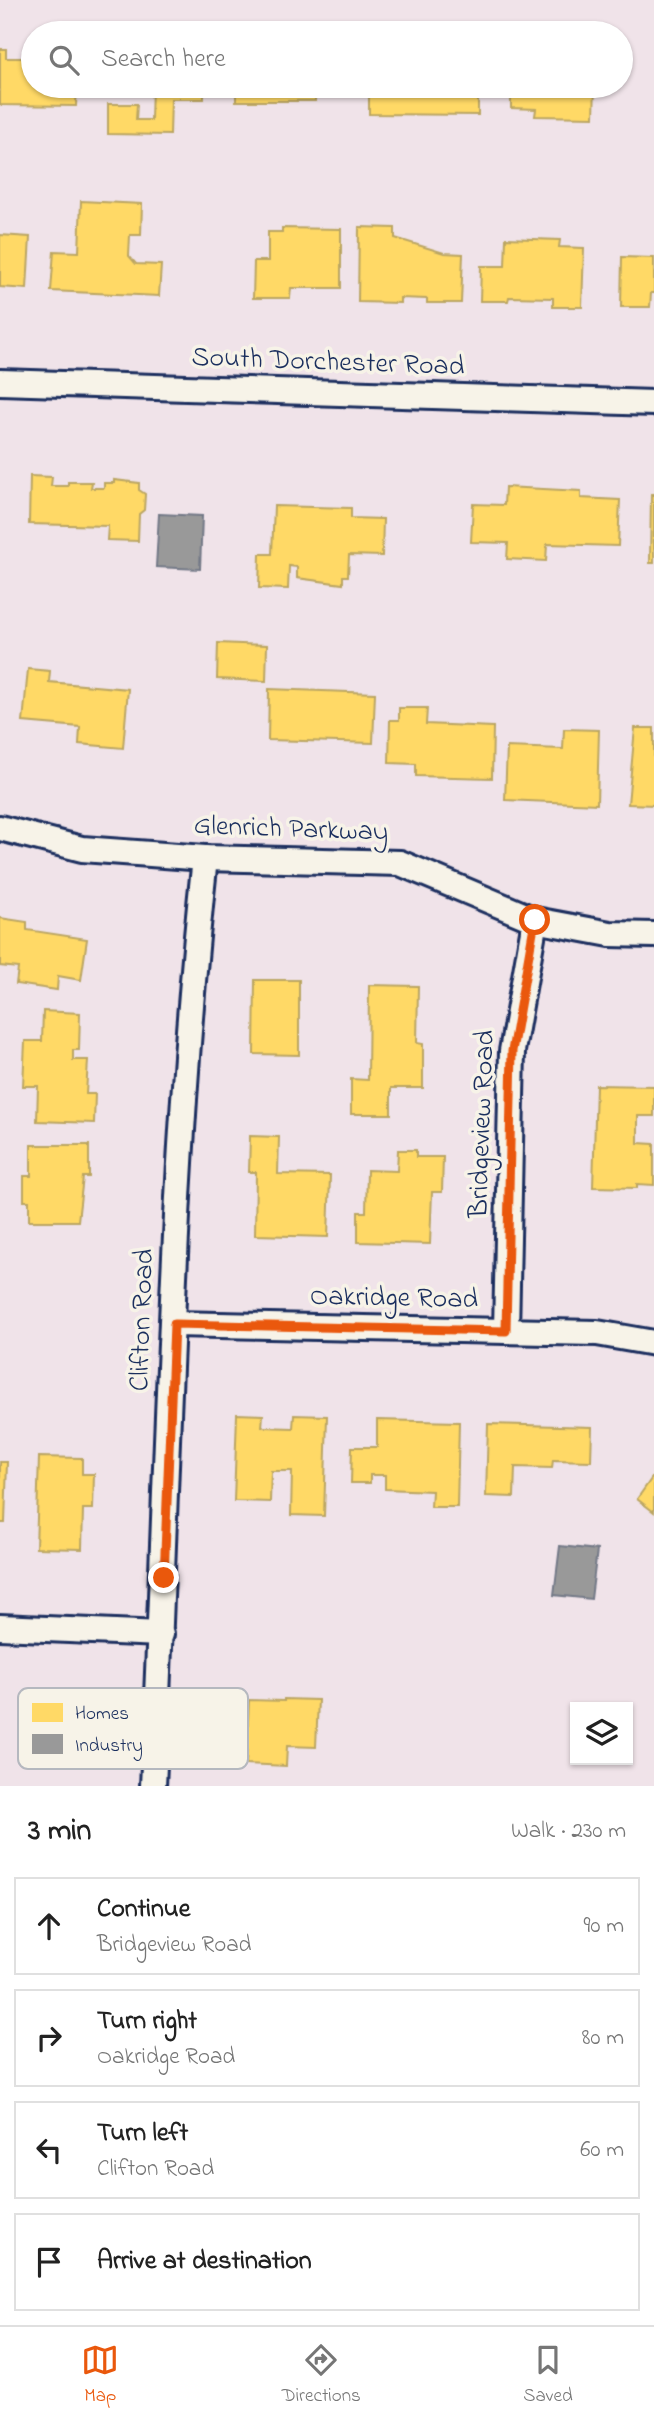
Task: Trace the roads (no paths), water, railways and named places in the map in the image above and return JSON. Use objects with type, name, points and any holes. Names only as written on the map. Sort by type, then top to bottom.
[{"type":"street","name":"South Dorchester Road","points":[[0,382],[654,403]]},
{"type":"street","name":"Glenrich Parkway","points":[[0,828],[82,849],[205,858],[400,863],[535,920],[610,934],[654,935]]},
{"type":"street","name":"Clifton Road","points":[[158,1688],[185,1085],[205,858]]},
{"type":"street","name":"Bridgeview Road","points":[[506,1331],[512,1051],[535,920]]},
{"type":"street","name":"Oakridge Road","points":[[174,1324],[597,1333],[654,1343]]},
{"type":"street","points":[[0,1627],[161,1634]]}]
